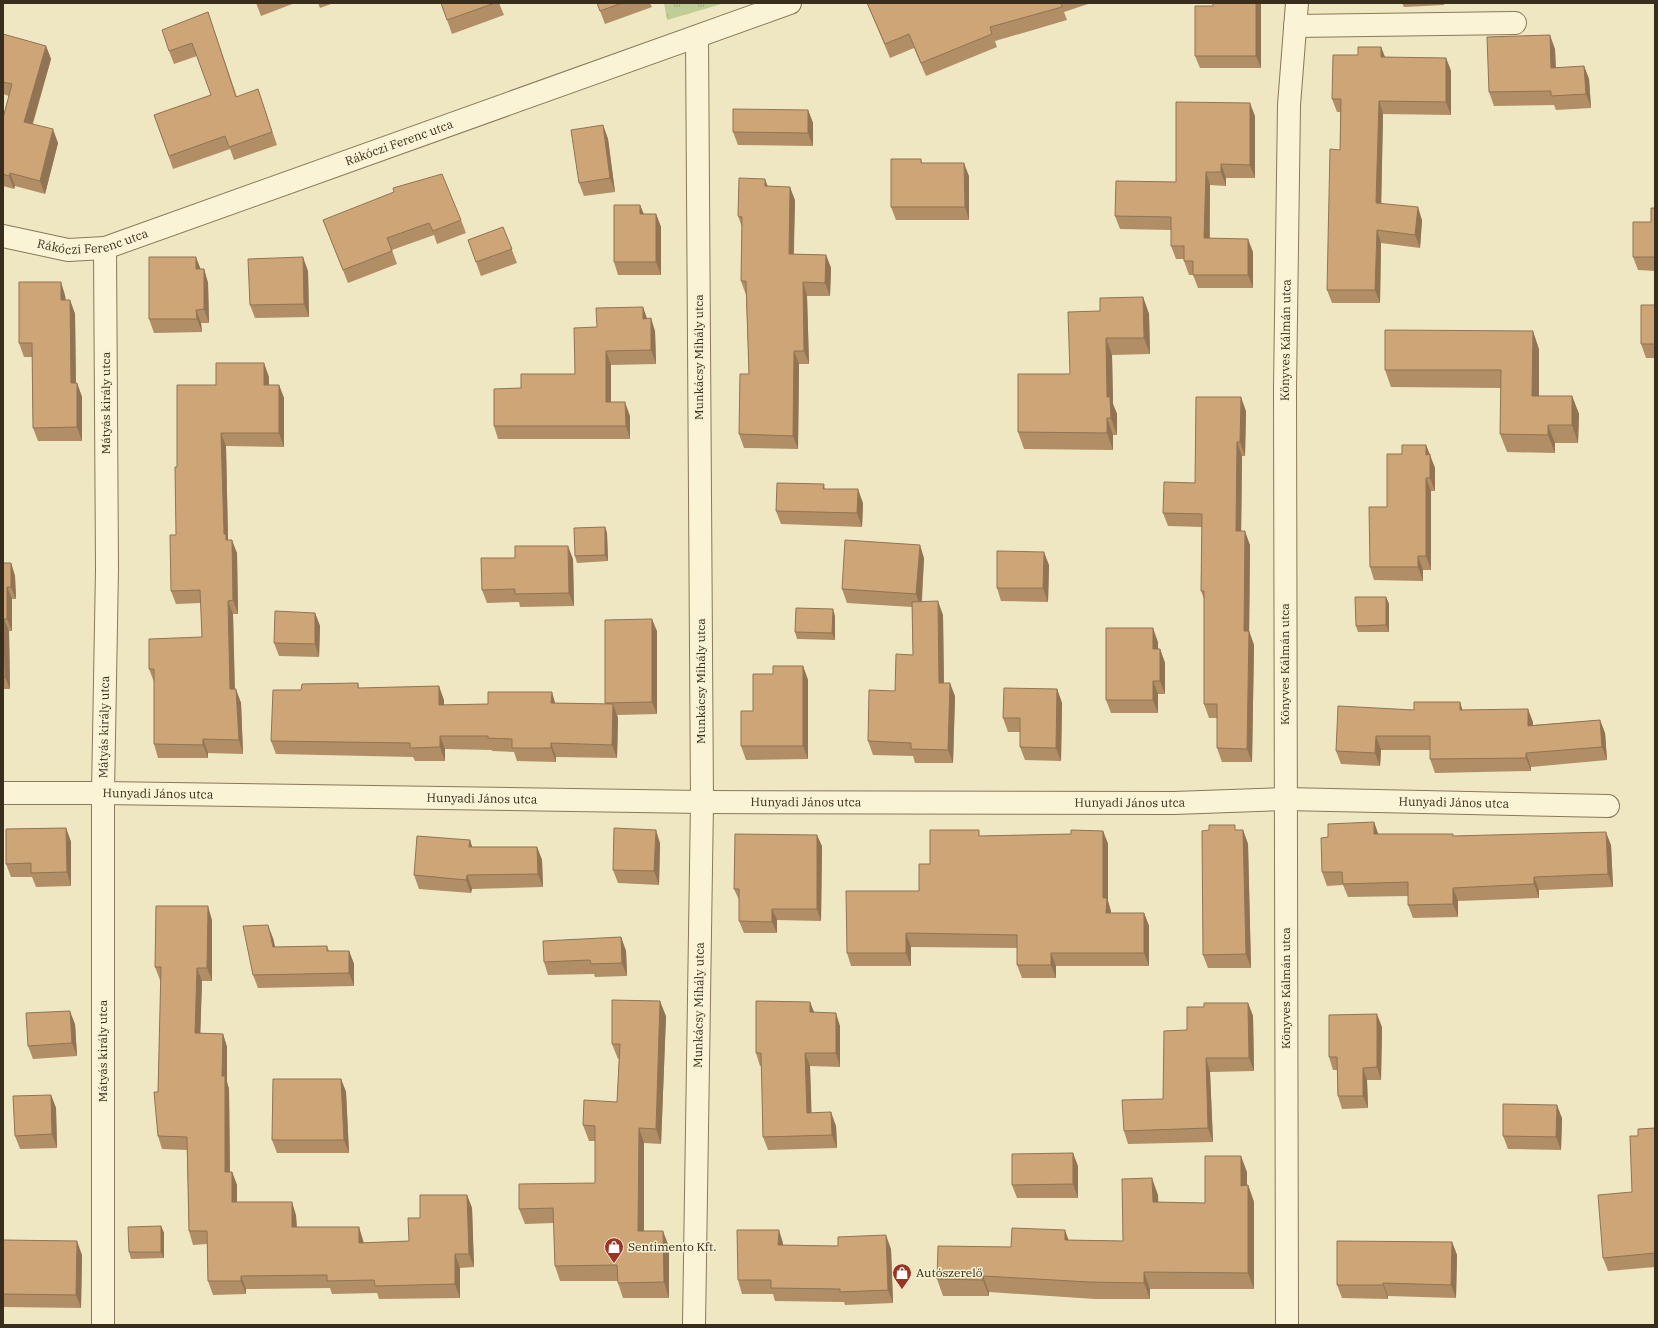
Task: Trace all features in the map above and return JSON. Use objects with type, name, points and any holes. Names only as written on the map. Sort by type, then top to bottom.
[{"type":"street","name":"Rákóczi Ferenc utca","points":[[3,236],[68,250],[105,248],[790,3]]},
{"type":"street","name":"Könyves Kálmán utca","points":[[1287,1325],[1285,389],[1289,105],[1297,3]]},
{"type":"street","points":[[1294,26],[1515,23]]},
{"type":"street","name":"Munkácsy Mihály utca","points":[[694,1325],[702,802],[697,37]]},
{"type":"street","name":"Mátyás király utca","points":[[103,1325],[103,793],[107,569],[105,248]]},
{"type":"street","name":"Hunyadi János utca","points":[[3,793],[103,793],[702,802],[1174,803],[1285,799],[1608,806]]},
{"type":"green space","points":[[664,3],[725,3],[667,20]]},
{"type":"building","points":[[441,3],[495,3],[447,20]]},
{"type":"building","points":[[597,3],[622,3],[600,11]]},
{"type":"building","points":[[867,3],[1061,3],[1062,7],[990,27],[992,34],[921,63],[909,34],[885,44]]},
{"type":"building","points":[[1213,3],[1256,3],[1256,56],[1195,56],[1195,6],[1213,6]]},
{"type":"building","points":[[208,12],[236,97],[258,89],[272,132],[229,147],[225,136],[169,156],[154,115],[211,95],[192,43],[169,51],[162,30]]},
{"type":"building","points":[[3,34],[46,46],[24,122],[53,129],[40,181],[10,173],[9,176],[3,174],[3,118],[12,84],[3,82]]},
{"type":"building","points":[[1550,35],[1551,68],[1584,66],[1586,94],[1551,96],[1551,91],[1489,92],[1487,37]]},
{"type":"building","points":[[1358,47],[1381,47],[1381,57],[1446,58],[1446,102],[1379,101],[1376,203],[1418,207],[1415,235],[1377,230],[1375,290],[1327,290],[1330,149],[1340,150],[1341,99],[1332,99],[1333,55],[1358,55]]},
{"type":"building","points":[[1176,102],[1250,103],[1250,165],[1221,164],[1221,172],[1206,172],[1204,238],[1248,239],[1248,275],[1193,275],[1193,261],[1184,261],[1184,246],[1171,246],[1171,217],[1115,216],[1116,181],[1176,182]]},
{"type":"building","points":[[733,109],[808,110],[808,133],[733,132]]},
{"type":"building","points":[[603,125],[610,178],[579,183],[571,130]]},
{"type":"building","points":[[891,159],[921,159],[921,163],[964,163],[965,207],[891,207]]},
{"type":"building","points":[[442,174],[461,220],[433,231],[429,223],[387,238],[392,251],[343,270],[323,220],[394,192],[393,188]]},
{"type":"building","points":[[739,178],[765,179],[765,186],[790,187],[789,254],[826,255],[825,283],[803,282],[804,351],[794,351],[793,436],[739,434],[740,374],[749,374],[746,281],[741,281],[742,217],[738,216]]},
{"type":"building","points":[[614,205],[640,205],[640,214],[656,214],[656,262],[614,262]]},
{"type":"building","points":[[1651,208],[1655,208],[1655,257],[1633,257],[1633,222],[1651,222]]},
{"type":"building","points":[[503,227],[512,249],[476,262],[468,240]]},
{"type":"building","points":[[149,257],[196,257],[196,269],[204,269],[204,309],[196,310],[197,319],[149,319]]},
{"type":"building","points":[[303,257],[304,304],[250,305],[248,259]]},
{"type":"building","points":[[19,282],[61,282],[61,300],[70,300],[71,383],[77,383],[77,427],[33,428],[32,343],[19,343]]},
{"type":"building","points":[[1143,297],[1144,338],[1106,338],[1107,397],[1110,397],[1111,418],[1107,418],[1107,433],[1018,432],[1018,374],[1070,374],[1068,312],[1100,311],[1100,298]]},
{"type":"building","points":[[1641,305],[1655,305],[1655,344],[1641,344]]},
{"type":"building","points":[[643,307],[643,319],[651,318],[651,350],[606,351],[606,402],[625,402],[626,426],[494,426],[494,389],[521,388],[521,374],[575,374],[574,328],[597,327],[596,308]]},
{"type":"building","points":[[1385,330],[1533,331],[1532,396],[1572,396],[1572,425],[1548,425],[1548,435],[1500,434],[1501,370],[1385,370]]},
{"type":"building","points":[[216,363],[264,363],[264,385],[279,385],[279,433],[221,433],[224,534],[226,534],[226,540],[232,540],[233,600],[228,601],[230,689],[236,689],[239,740],[203,739],[203,745],[154,744],[154,669],[149,669],[149,639],[202,637],[200,590],[171,591],[170,535],[176,535],[175,467],[177,467],[177,385],[216,385]]},
{"type":"building","points":[[1196,397],[1241,397],[1240,442],[1237,442],[1236,531],[1245,531],[1244,631],[1249,631],[1247,749],[1217,748],[1217,704],[1204,704],[1204,591],[1201,591],[1202,514],[1163,513],[1164,482],[1195,483]]},
{"type":"building","points":[[1402,445],[1426,445],[1426,455],[1430,454],[1430,478],[1426,478],[1426,556],[1418,556],[1418,567],[1370,567],[1369,507],[1387,507],[1387,454],[1402,454]]},
{"type":"building","points":[[777,483],[824,484],[823,489],[858,489],[857,513],[776,511]]},
{"type":"building","points":[[605,527],[605,555],[575,556],[574,528]]},
{"type":"building","points":[[845,540],[920,545],[916,594],[842,589]]},
{"type":"building","points":[[515,546],[568,546],[569,593],[515,594],[515,589],[482,590],[481,558],[515,558]]},
{"type":"building","points":[[997,551],[1044,552],[1043,588],[997,588]]},
{"type":"building","points":[[3,563],[11,563],[11,587],[7,587],[7,619],[4,619],[5,677],[3,677]]},
{"type":"building","points":[[1355,597],[1386,597],[1386,625],[1356,626]]},
{"type":"building","points":[[938,601],[939,683],[950,683],[948,750],[911,749],[911,743],[868,741],[869,690],[895,691],[896,654],[913,655],[912,602]]},
{"type":"building","points":[[796,608],[833,609],[832,633],[795,632]]},
{"type":"building","points":[[275,611],[315,613],[315,644],[274,643]]},
{"type":"building","points":[[652,619],[652,702],[605,703],[605,620]]},
{"type":"building","points":[[1106,628],[1153,628],[1153,649],[1160,649],[1160,681],[1153,681],[1153,700],[1106,700]]},
{"type":"building","points":[[773,666],[803,666],[803,746],[741,746],[741,711],[753,711],[753,674],[773,674]]},
{"type":"building","points":[[358,683],[358,688],[439,686],[439,705],[488,704],[488,692],[552,692],[551,703],[613,704],[612,745],[551,743],[551,748],[512,748],[512,739],[488,738],[488,736],[440,736],[440,747],[410,748],[410,743],[271,741],[273,690],[301,690],[302,684]]},
{"type":"building","points":[[1004,688],[1057,689],[1056,748],[1020,747],[1020,718],[1003,718]]},
{"type":"building","points":[[1414,702],[1460,702],[1460,710],[1528,709],[1528,726],[1600,720],[1602,747],[1526,753],[1526,758],[1430,759],[1430,736],[1376,736],[1375,753],[1336,751],[1338,706],[1414,710]]},
{"type":"building","points":[[1374,822],[1374,834],[1453,834],[1453,836],[1606,832],[1608,874],[1534,877],[1534,884],[1453,888],[1453,904],[1408,905],[1408,882],[1343,884],[1342,872],[1322,872],[1321,838],[1328,837],[1328,824]]},
{"type":"building","points":[[1209,825],[1235,825],[1235,830],[1243,830],[1246,954],[1203,955],[1202,831],[1209,830]]},
{"type":"building","points":[[66,828],[67,872],[31,873],[31,863],[6,864],[6,829]]},
{"type":"building","points":[[614,828],[656,830],[654,871],[613,870]]},
{"type":"building","points":[[930,830],[979,830],[979,836],[1071,834],[1071,830],[1103,831],[1103,898],[1107,898],[1106,913],[1144,913],[1144,953],[1051,953],[1051,965],[1017,965],[1017,935],[906,933],[906,953],[847,953],[846,891],[919,891],[919,864],[930,864]]},
{"type":"building","points":[[735,834],[817,835],[817,909],[772,909],[772,922],[739,921],[739,889],[734,889]]},
{"type":"building","points":[[417,836],[470,840],[469,847],[537,847],[538,874],[467,875],[466,880],[414,875]]},
{"type":"building","points":[[156,906],[208,906],[207,968],[197,968],[195,1033],[223,1034],[222,1076],[225,1076],[225,1172],[232,1172],[232,1202],[292,1202],[292,1227],[359,1227],[359,1243],[409,1241],[408,1218],[420,1218],[420,1195],[467,1195],[469,1254],[455,1254],[455,1284],[375,1286],[374,1280],[327,1281],[327,1275],[241,1276],[241,1281],[208,1281],[207,1231],[189,1231],[187,1137],[158,1136],[154,1092],[158,1092],[161,967],[155,967]]},
{"type":"building","points":[[268,925],[273,947],[327,946],[327,951],[349,951],[349,973],[253,975],[243,926]]},
{"type":"building","points":[[621,937],[622,963],[591,964],[590,960],[544,962],[543,941]]},
{"type":"building","points":[[612,1000],[660,1001],[656,1129],[639,1128],[638,1231],[663,1231],[664,1282],[618,1283],[617,1265],[555,1266],[553,1208],[519,1209],[519,1184],[595,1183],[595,1126],[583,1125],[584,1100],[617,1102],[620,1044],[612,1044]]},
{"type":"building","points":[[756,1001],[810,1002],[810,1012],[836,1013],[836,1053],[805,1053],[807,1113],[831,1112],[832,1135],[763,1137],[761,1053],[756,1053]]},
{"type":"building","points":[[1204,1003],[1248,1003],[1249,1058],[1206,1058],[1208,1128],[1124,1131],[1122,1100],[1163,1099],[1164,1031],[1187,1030],[1187,1007],[1204,1007]]},
{"type":"building","points":[[70,1011],[72,1043],[28,1046],[26,1013]]},
{"type":"building","points":[[1377,1014],[1377,1067],[1363,1068],[1363,1096],[1338,1096],[1337,1057],[1329,1057],[1329,1015]]},
{"type":"building","points":[[273,1079],[341,1079],[344,1140],[272,1140]]},
{"type":"building","points":[[51,1095],[52,1134],[15,1136],[13,1096]]},
{"type":"building","points":[[1503,1104],[1557,1105],[1556,1137],[1503,1136]]},
{"type":"building","points":[[1655,1128],[1655,1253],[1603,1258],[1598,1195],[1632,1192],[1630,1136],[1638,1136],[1638,1129]]},
{"type":"building","points":[[1073,1153],[1073,1184],[1012,1185],[1012,1154]]},
{"type":"building","points":[[1205,1156],[1241,1156],[1241,1186],[1248,1185],[1248,1273],[1144,1272],[1144,1283],[1089,1282],[983,1276],[983,1280],[937,1279],[938,1246],[1011,1247],[1012,1228],[1065,1230],[1065,1240],[1123,1241],[1122,1179],[1152,1178],[1153,1202],[1205,1203]]},
{"type":"building","points":[[161,1226],[161,1252],[129,1252],[128,1227]]},
{"type":"building","points":[[737,1230],[779,1230],[778,1245],[838,1246],[838,1237],[886,1235],[888,1290],[840,1292],[840,1289],[771,1288],[771,1280],[738,1280]]},
{"type":"building","points":[[3,1240],[77,1241],[76,1295],[3,1294]]},
{"type":"building","points":[[1337,1241],[1452,1242],[1451,1285],[1383,1283],[1383,1285],[1337,1285]]},
{"type":"place","name":"Sentimento Kft.","points":[[614,1264]]},
{"type":"place","name":"Autószerelő","points":[[902,1290]]}]
